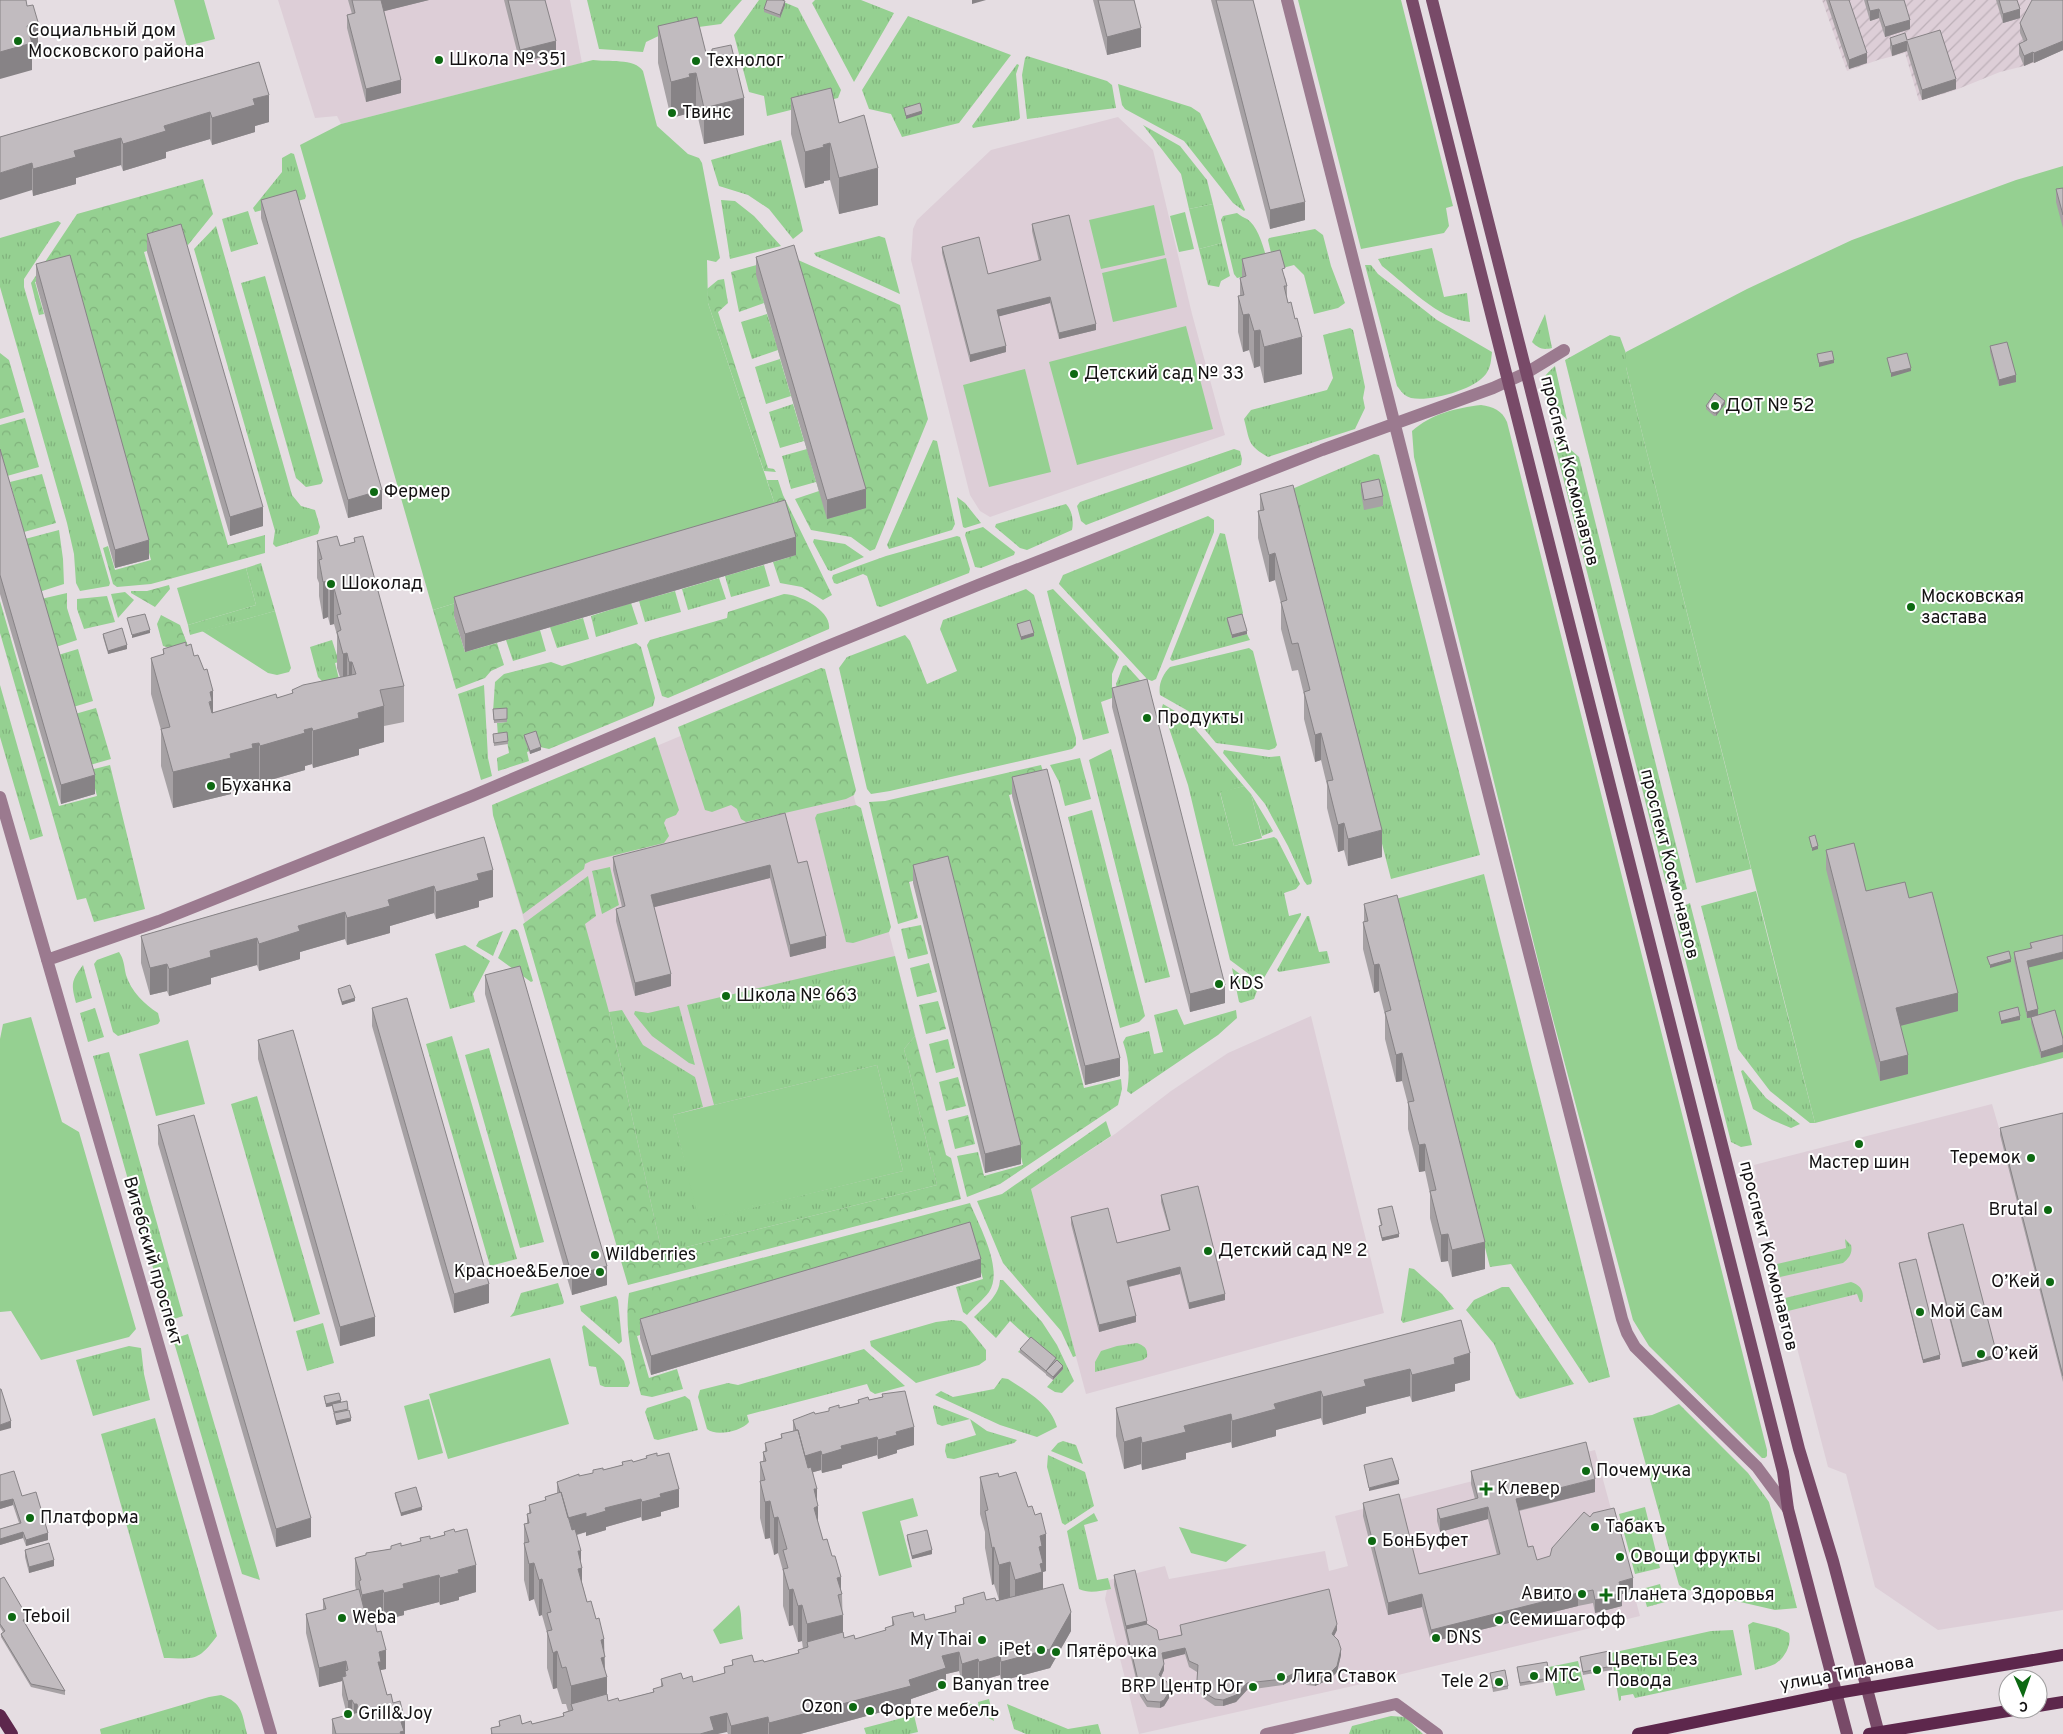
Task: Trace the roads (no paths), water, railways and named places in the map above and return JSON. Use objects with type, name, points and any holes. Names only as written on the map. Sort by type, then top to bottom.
[{"type":"main road","name":"улица Типанова","points":[[1638,1734],[1837,1693],[2063,1655]]},
{"type":"main road","points":[[2048,1704],[2063,1702]]},
{"type":"main road","points":[[1876,1733],[1998,1713]]},
{"type":"main road","points":[[0,1715],[12,1734]]},
{"type":"street","points":[[1287,0],[1627,1333],[1635,1347],[1757,1468],[1788,1509]]},
{"type":"street","points":[[1412,0],[1781,1462],[1787,1490],[1788,1509],[1847,1734]]},
{"type":"street","name":"проспект Космонавтов","points":[[1432,0],[1796,1440],[1836,1570],[1867,1688],[1876,1733]]},
{"type":"street","points":[[47,960],[169,918],[491,788],[850,637],[1233,485],[1508,381],[1526,373],[1564,350]]},
{"type":"street","name":"Витебский проспект","points":[[0,797],[271,1734]]},
{"type":"street","points":[[1266,1734],[1396,1704],[1437,1734]]},
{"type":"place","name":"Социальный дом Московского района","points":[[18,41]]},
{"type":"place","name":"Школа № 351","points":[[439,60]]},
{"type":"place","name":"Технолог","points":[[696,61]]},
{"type":"place","name":"Твинс","points":[[672,113]]},
{"type":"place","name":"Детский сад № 33","points":[[1074,374]]},
{"type":"place","name":"ДОТ № 52","points":[[1715,406]]},
{"type":"place","name":"Фермер","points":[[374,492]]},
{"type":"place","name":"Шоколад","points":[[331,584]]},
{"type":"place","name":"Московская застава","points":[[1911,607]]},
{"type":"place","name":"Продукты","points":[[1147,718]]},
{"type":"place","name":"Буханка","points":[[211,786]]},
{"type":"place","name":"KDS","points":[[1219,984]]},
{"type":"place","name":"Школа № 663","points":[[726,996]]},
{"type":"place","name":"Мастер шин","points":[[1859,1144]]},
{"type":"place","name":"Теремок","points":[[2031,1158]]},
{"type":"place","name":"Brutal","points":[[2048,1210]]},
{"type":"place","name":"Детский сад № 2","points":[[1208,1251]]},
{"type":"place","name":"Wildberries","points":[[595,1255]]},
{"type":"place","name":"Красное&Белое","points":[[600,1272]]},
{"type":"place","name":"О’Кей","points":[[2050,1282]]},
{"type":"place","name":"Мой Сам","points":[[1920,1312]]},
{"type":"place","name":"О’кей","points":[[1981,1354]]},
{"type":"place","name":"Почемучка","points":[[1586,1471]]},
{"type":"place","name":"Клевер","points":[[1486,1489]]},
{"type":"place","name":"Платформа","points":[[30,1518]]},
{"type":"place","name":"Табакъ","points":[[1595,1527]]},
{"type":"place","name":"БонБуфет","points":[[1372,1541]]},
{"type":"place","name":"Овощи фрукты","points":[[1620,1557]]},
{"type":"place","name":"Авито","points":[[1582,1594]]},
{"type":"place","name":"Планета Здоровья","points":[[1606,1595]]},
{"type":"place","name":"Teboil","points":[[12,1617]]},
{"type":"place","name":"Weba","points":[[342,1618]]},
{"type":"place","name":"Семишагофф","points":[[1499,1620]]},
{"type":"place","name":"DNS","points":[[1436,1638]]},
{"type":"place","name":"My Thai","points":[[982,1640]]},
{"type":"place","name":"iРet","points":[[1041,1650]]},
{"type":"place","name":"Пятёрочка","points":[[1056,1652]]},
{"type":"place","name":"Цветы Без Повода","points":[[1597,1670]]},
{"type":"place","name":"МТС","points":[[1534,1676]]},
{"type":"place","name":"Лига Ставок","points":[[1281,1677]]},
{"type":"place","name":"Tele 2","points":[[1499,1682]]},
{"type":"place","name":"Banyan tree","points":[[942,1685]]},
{"type":"place","name":"BRP Центр Юг","points":[[1253,1687]]},
{"type":"place","name":"Ozon","points":[[853,1707]]},
{"type":"place","name":"Форте мебель","points":[[870,1711]]},
{"type":"place","name":"Grill&Joy","points":[[348,1714]]}]
